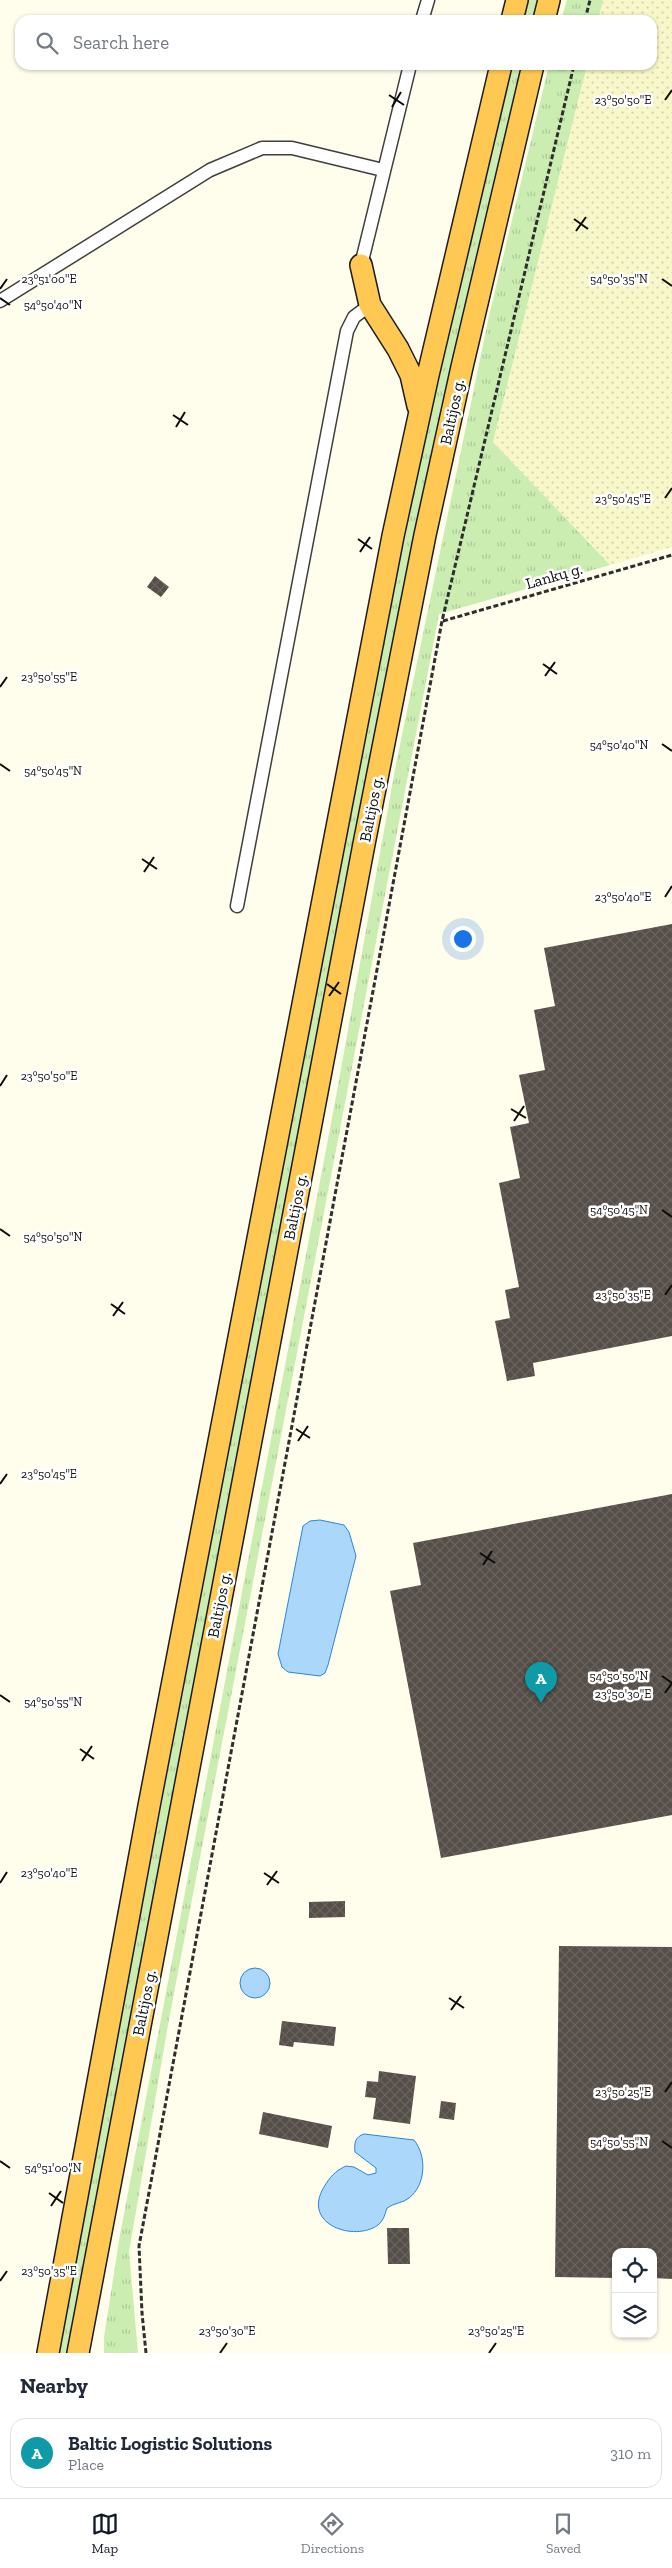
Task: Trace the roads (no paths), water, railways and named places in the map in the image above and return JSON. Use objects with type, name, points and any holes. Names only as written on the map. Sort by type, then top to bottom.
[{"type":"highway","points":[[513,15],[517,0]]},
{"type":"highway","points":[[545,15],[549,0]]},
{"type":"highway","name":"Baltijos g.","points":[[46,2348],[368,661],[420,411],[500,70]]},
{"type":"highway","name":"Baltijos g.","points":[[83,2347],[375,786],[458,386],[532,70]]},
{"type":"highway","points":[[361,265],[370,305],[398,348],[411,375],[420,411]]},
{"type":"street","points":[[424,15],[428,0]]},
{"type":"street","points":[[361,265],[409,70]]},
{"type":"street","points":[[0,301],[210,170],[262,148],[292,148],[383,170]]},
{"type":"street","points":[[237,906],[347,331],[354,318],[370,305]]},
{"type":"water","points":[[320,1520],[344,1525],[349,1532],[356,1556],[328,1665],[325,1673],[320,1676],[288,1672],[282,1667],[278,1654],[303,1526],[310,1521]]},
{"type":"water","points":[[255,1968],[266,1972],[270,1983],[266,1994],[255,1998],[244,1994],[240,1983],[244,1972]]},
{"type":"water","points":[[364,2134],[414,2140],[421,2154],[423,2170],[419,2186],[409,2198],[387,2208],[383,2219],[378,2225],[368,2230],[357,2232],[334,2227],[325,2220],[320,2211],[319,2200],[324,2187],[331,2177],[346,2166],[354,2167],[368,2175],[376,2173],[376,2168],[355,2152],[356,2141]]},
{"type":"place","name":"Baltic Logistic Solutions","points":[[541,1703]]}]
